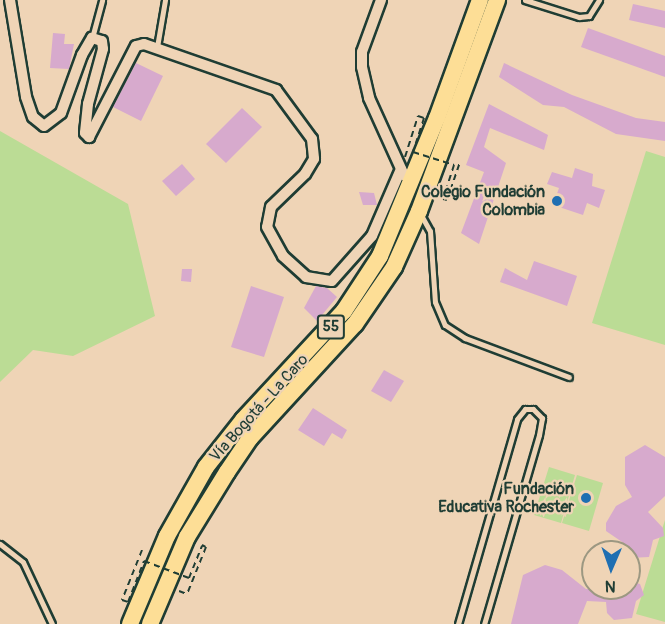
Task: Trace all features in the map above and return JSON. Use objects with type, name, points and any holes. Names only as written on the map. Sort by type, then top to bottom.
[{"type":"main road","name":"Vía Bogotá - La Caro","points":[[130,624],[167,536],[206,467],[243,420],[344,311],[380,256],[410,186],[480,0]]},
{"type":"main road","name":"Vía Bogotá - La Caro","points":[[150,624],[188,537],[216,488],[250,438],[375,298],[419,212],[497,0]]},
{"type":"street","points":[[10,0],[26,97],[37,123],[51,123],[61,113],[82,55],[92,38],[102,41],[103,49],[88,105],[85,133],[88,137],[136,46],[156,49],[276,90],[289,104],[312,139],[314,159],[305,174],[271,207],[267,227],[283,256],[306,277],[332,281],[372,236],[401,169]]},
{"type":"street","points":[[381,0],[362,52],[362,67],[369,98],[410,186]]},
{"type":"lane","points":[[92,38],[102,0]]},
{"type":"lane","points":[[156,49],[165,0]]},
{"type":"lane","points":[[525,0],[579,17],[589,16],[599,0]]},
{"type":"lane","points":[[419,212],[430,231],[435,302],[445,325],[465,338],[569,377]]},
{"type":"lane","points":[[459,624],[517,419],[525,408],[533,409],[542,418],[539,435],[484,624]]},
{"type":"lane","points":[[0,544],[23,562],[52,624]]},
{"type":"path","points":[[405,157],[418,116],[424,118],[413,152],[454,165],[443,199],[447,201],[460,162]]},
{"type":"path","points":[[142,550],[122,600],[128,602],[144,561],[189,578],[202,545],[206,547],[187,594]]},
{"type":"green space","points":[[0,131],[128,204],[155,316],[73,356],[33,350],[0,382]]},
{"type":"green space","points":[[646,151],[665,157],[665,345],[592,323]]},
{"type":"green space","points":[[549,467],[575,475],[561,523],[534,515]]},
{"type":"green space","points":[[577,475],[603,483],[589,531],[562,523]]},
{"type":"green space","points":[[665,520],[665,622],[636,614]]},
{"type":"building","points":[[633,4],[665,11],[665,28],[629,20]]},
{"type":"building","points":[[588,28],[665,56],[665,77],[581,47]]},
{"type":"building","points":[[53,33],[65,34],[64,44],[74,44],[69,69],[50,68]]},
{"type":"building","points":[[136,63],[163,76],[141,121],[113,107]]},
{"type":"building","points":[[504,63],[572,95],[636,118],[665,122],[665,141],[616,134],[564,107],[543,105],[499,77]]},
{"type":"building","points":[[489,104],[548,135],[544,150],[490,128],[484,147],[506,163],[479,244],[461,233],[484,172],[466,165]]},
{"type":"building","points":[[242,108],[262,127],[226,163],[206,144]]},
{"type":"building","points":[[182,164],[195,179],[176,196],[162,181]]},
{"type":"building","points":[[575,168],[593,174],[592,186],[605,190],[599,208],[587,203],[583,215],[553,205],[559,188],[547,184],[552,172],[572,178]]},
{"type":"building","points":[[359,192],[374,193],[377,205],[363,205]]},
{"type":"building","points":[[534,261],[577,276],[567,306],[500,282],[505,268],[527,280]]},
{"type":"building","points":[[182,269],[192,269],[191,282],[181,281]]},
{"type":"building","points":[[251,286],[284,297],[264,357],[231,347]]},
{"type":"building","points":[[316,286],[327,288],[337,297],[317,321],[304,308]]},
{"type":"building","points":[[384,370],[404,381],[391,402],[371,391]]},
{"type":"building","points":[[313,408],[347,430],[342,439],[332,433],[324,446],[298,430]]},
{"type":"building","points":[[645,445],[665,457],[665,496],[648,512],[663,528],[664,536],[653,540],[649,557],[641,557],[641,540],[619,540],[606,531],[606,523],[616,506],[632,497],[625,485],[625,457]]},
{"type":"building","points":[[545,565],[562,570],[581,585],[581,600],[637,600],[632,618],[614,620],[607,613],[606,602],[587,601],[578,624],[511,624],[523,575]]},
{"type":"place","name":"Colegio Fundación Colombia","points":[[557,201]]},
{"type":"place","name":"Fundación Educativa Rochester","points":[[586,498]]}]
